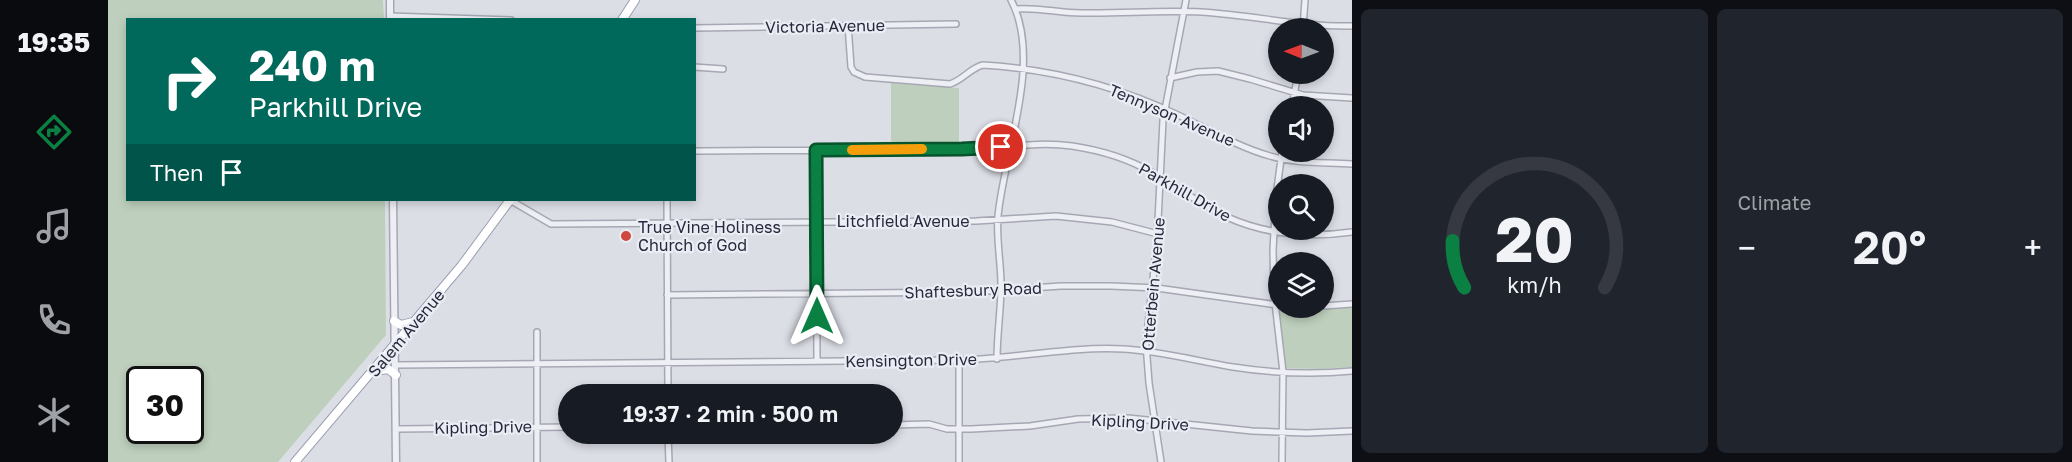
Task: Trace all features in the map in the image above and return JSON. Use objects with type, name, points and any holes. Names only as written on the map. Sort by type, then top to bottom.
[{"type":"main road","points":[[623,18],[635,0]]},
{"type":"main road","name":"Salem Avenue","points":[[295,462],[374,372],[462,265],[509,201]]},
{"type":"main road","points":[[394,321],[404,325],[414,322]]},
{"type":"main road","points":[[374,372],[384,369],[396,375]]},
{"type":"street","points":[[390,0],[390,18]]},
{"type":"street","points":[[998,359],[1001,291],[998,220],[1019,104],[1022,68],[1022,33],[1016,9],[1011,0]]},
{"type":"street","name":"Otterbein Avenue","points":[[1161,462],[1149,383],[1146,351],[1147,322],[1158,234],[1159,178],[1165,109],[1186,0]]},
{"type":"street","points":[[1304,18],[1305,0]]},
{"type":"street","points":[[1016,9],[1080,13],[1185,12],[1233,15],[1268,21]]},
{"type":"street","name":"Victoria Avenue","points":[[696,28],[956,24]]},
{"type":"street","name":"Tennyson Avenue","points":[[848,25],[850,67],[854,72],[866,77],[950,84],[979,66],[1022,68],[1085,81],[1126,93],[1254,151],[1268,155]]},
{"type":"street","points":[[1334,26],[1352,26]]},
{"type":"street","points":[[696,67],[723,69]]},
{"type":"street","points":[[1170,78],[1214,71],[1295,93],[1352,98]]},
{"type":"street","points":[[1294,96],[1296,84]]},
{"type":"street","name":"Parkhill Drive","points":[[696,151],[962,149],[1048,144],[1088,149],[1118,158],[1155,174],[1229,218],[1268,230]]},
{"type":"street","points":[[816,150],[817,361]]},
{"type":"street","name":"Tennyson Avenue","points":[[1299,162],[1352,164]]},
{"type":"street","points":[[393,201],[396,462]]},
{"type":"street","name":"Litchfield Avenue","points":[[512,201],[551,224],[976,221],[1041,216],[1077,217],[1112,222],[1158,234]]},
{"type":"street","points":[[667,201],[668,384]]},
{"type":"street","name":"Parkhill Drive","points":[[1334,234],[1352,232]]},
{"type":"street","name":"Shaftesbury Road","points":[[667,295],[1001,291],[1061,286],[1152,288],[1268,304]]},
{"type":"street","points":[[1334,305],[1352,304]]},
{"type":"street","points":[[1278,318],[1283,372],[1282,462]]},
{"type":"street","points":[[537,332],[537,462]]},
{"type":"street","name":"Kensington Drive","points":[[396,364],[959,360],[998,359],[1081,349],[1146,351],[1233,367],[1283,372],[1352,371]]},
{"type":"street","points":[[959,360],[959,462]]},
{"type":"street","name":"Kipling Drive","points":[[903,425],[929,424],[959,430],[1020,427],[1090,418],[1156,420],[1281,433],[1352,431]]},
{"type":"street","name":"Kipling Drive","points":[[397,429],[558,427]]},
{"type":"street","points":[[668,444],[669,462]]},
{"type":"green space","points":[[108,0],[383,0],[384,18],[126,18],[126,201],[385,201],[386,335],[278,462],[108,462]]},
{"type":"green space","points":[[891,83],[959,88],[959,142],[891,142]]},
{"type":"green space","points":[[1334,307],[1352,307],[1352,367],[1286,368],[1280,318],[1334,318]]},
{"type":"slow traffic","points":[[852,150],[922,149]]},
{"type":"place","name":"True Vine Holiness Church of God","points":[[626,236]]},
{"type":"route","points":[[817,316],[816,150],[1001,147]]}]
